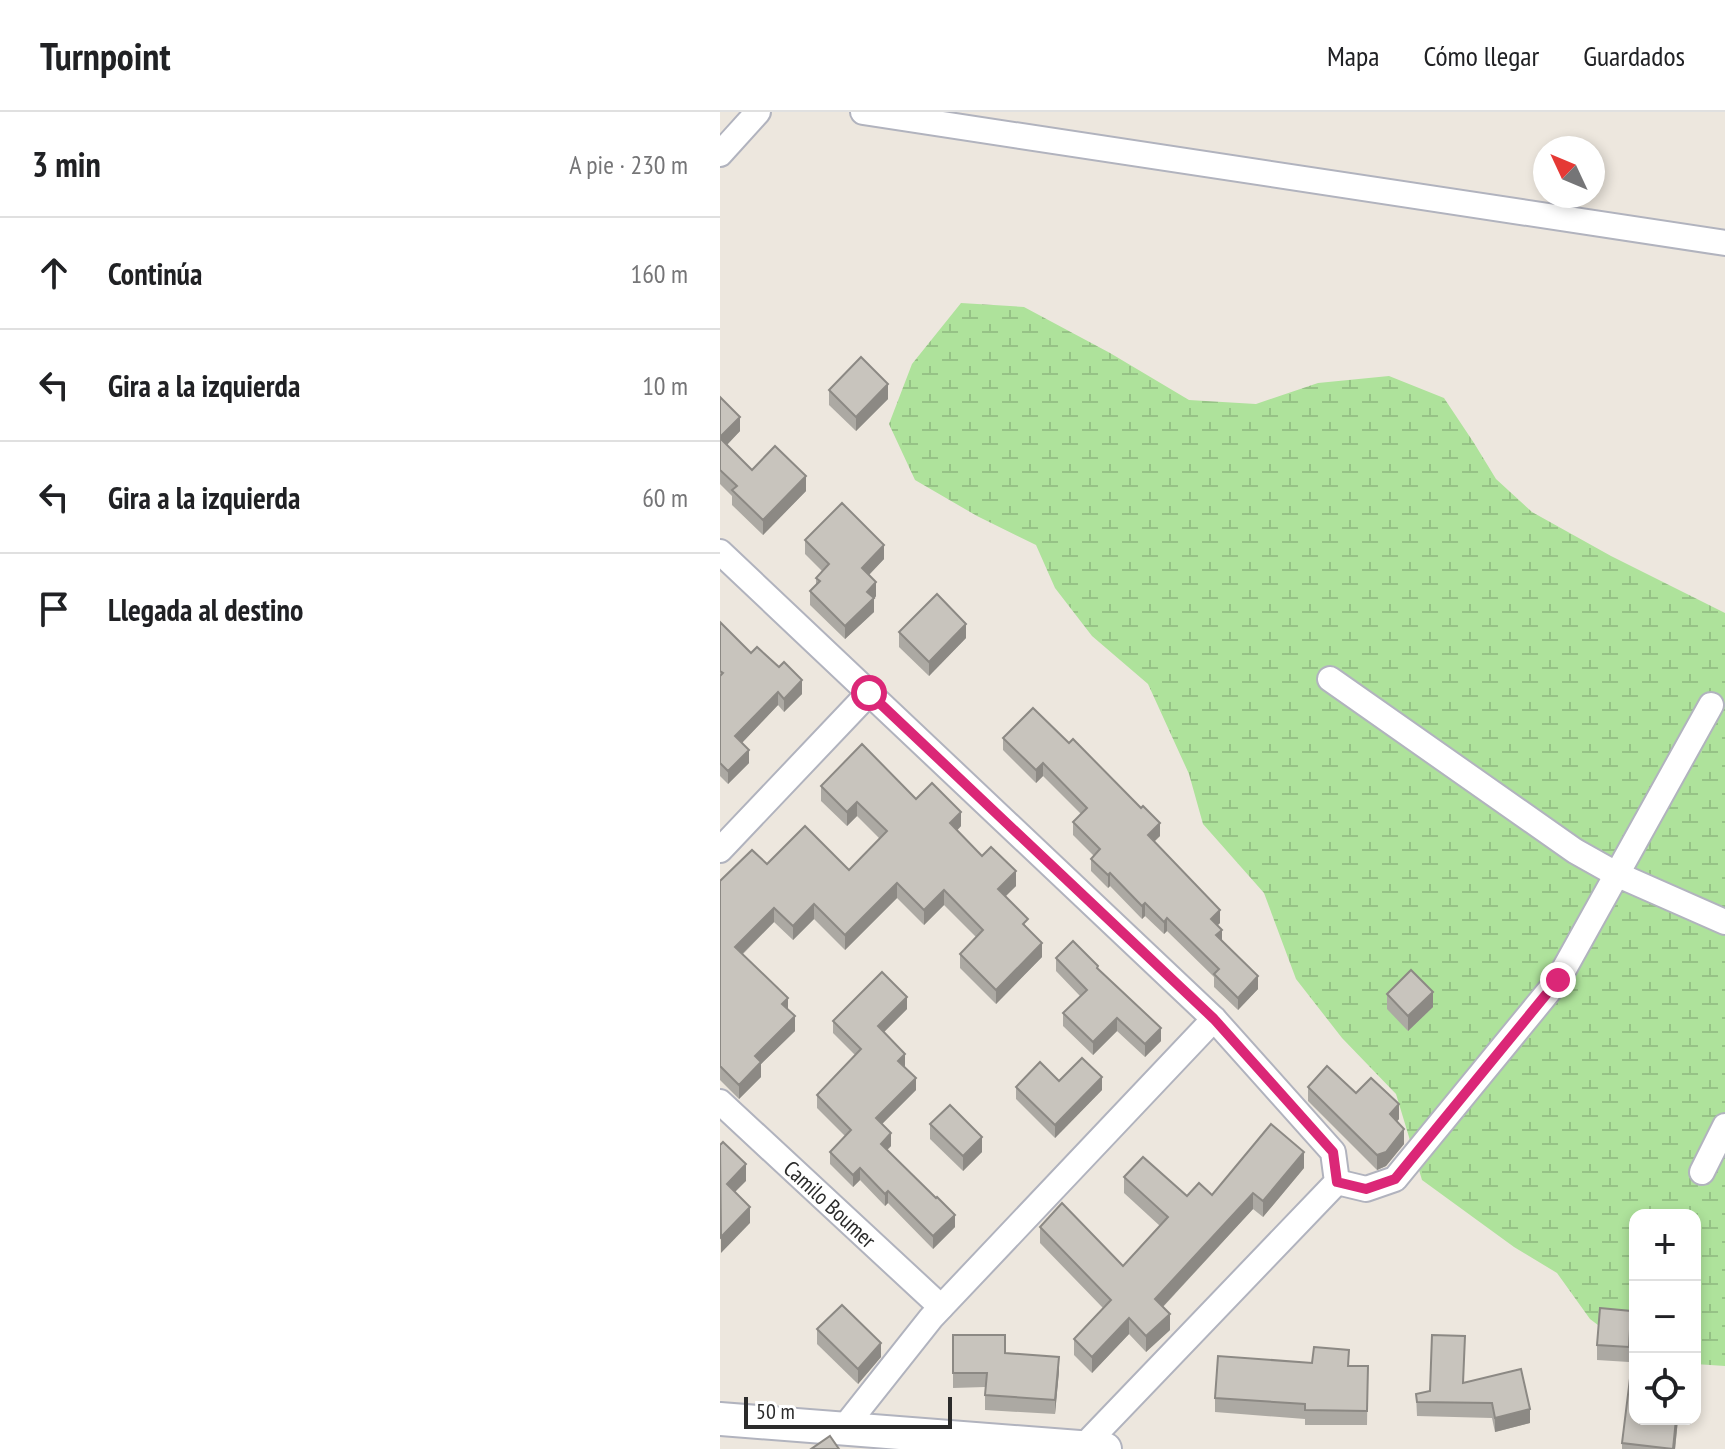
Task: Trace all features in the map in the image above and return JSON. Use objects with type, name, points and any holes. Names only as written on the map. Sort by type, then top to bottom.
[{"type":"street","points":[[720,154],[758,112]]},
{"type":"street","points":[[863,112],[1725,243]]},
{"type":"street","points":[[720,552],[1214,1019],[1333,1152],[1337,1182]]},
{"type":"street","points":[[1330,679],[1575,851],[1616,874],[1725,922]]},
{"type":"street","points":[[720,850],[869,693]]},
{"type":"street","points":[[1337,1182],[1366,1189],[1395,1179],[1558,980],[1711,705]]},
{"type":"street","points":[[813,1449],[843,1429],[941,1307],[1214,1019]]},
{"type":"street","name":"Camilo Boumer","points":[[720,1102],[941,1307]]},
{"type":"street","points":[[1702,1172],[1725,1126]]},
{"type":"street","points":[[720,1419],[1089,1448],[1337,1182]]},
{"type":"green space","points":[[961,303],[1024,307],[1189,400],[1256,404],[1318,383],[1389,376],[1444,398],[1496,479],[1532,512],[1725,613],[1725,1366],[1701,1364],[1701,1209],[1629,1209],[1629,1344],[1619,1341],[1590,1319],[1557,1273],[1514,1247],[1422,1180],[1396,1094],[1342,1038],[1296,979],[1264,893],[1203,824],[1189,774],[1148,684],[1092,636],[1055,588],[1036,545],[915,480],[889,424],[912,364]]},
{"type":"building","points":[[861,357],[888,384],[856,417],[829,390]]},
{"type":"building","points":[[720,397],[740,417],[720,437]]},
{"type":"building","points":[[720,438],[752,470],[775,446],[806,476],[763,520],[732,490],[737,486],[720,470]]},
{"type":"building","points":[[842,503],[884,545],[862,568],[876,582],[867,592],[874,598],[845,626],[810,591],[820,581],[816,578],[829,564],[805,540]]},
{"type":"building","points":[[937,594],[966,624],[929,662],[899,632]]},
{"type":"building","points":[[720,622],[751,653],[757,647],[779,667],[784,662],[802,680],[784,699],[778,692],[735,736],[749,750],[728,771],[720,763],[720,676],[723,673],[720,671]]},
{"type":"building","points":[[1033,708],[1069,743],[1073,739],[1141,808],[1143,806],[1160,823],[1148,835],[1220,910],[1211,919],[1222,930],[1216,935],[1258,976],[1238,998],[1214,974],[1219,969],[1167,918],[1164,922],[1145,903],[1142,906],[1110,873],[1108,875],[1091,859],[1100,849],[1073,822],[1087,808],[1043,763],[1036,770],[1003,738]]},
{"type":"building","points":[[862,744],[916,799],[932,783],[961,812],[950,823],[982,856],[991,847],[1016,871],[998,889],[1028,919],[1023,924],[1042,943],[996,990],[960,954],[983,930],[944,890],[924,910],[897,883],[845,935],[814,904],[793,926],[774,908],[735,947],[788,998],[782,1004],[795,1016],[755,1056],[761,1062],[739,1085],[720,1066],[720,881],[752,850],[767,864],[805,826],[849,870],[887,831],[857,802],[847,812],[821,786]]},
{"type":"building","points":[[1073,941],[1161,1028],[1145,1044],[1117,1018],[1093,1042],[1063,1013],[1087,990],[1056,958]]},
{"type":"building","points":[[1411,970],[1433,992],[1408,1016],[1387,994]]},
{"type":"building","points":[[882,972],[907,997],[878,1026],[905,1054],[898,1061],[916,1078],[876,1118],[891,1133],[881,1144],[955,1215],[933,1236],[860,1168],[853,1175],[830,1152],[851,1130],[817,1095],[861,1049],[833,1021]]},
{"type":"building","points":[[1082,1058],[1102,1077],[1055,1125],[1016,1087],[1040,1062],[1059,1081]]},
{"type":"building","points":[[1327,1066],[1356,1093],[1371,1078],[1399,1104],[1390,1114],[1404,1129],[1386,1152],[1377,1155],[1308,1087]]},
{"type":"building","points":[[950,1105],[982,1137],[963,1156],[930,1124]]},
{"type":"building","points":[[1271,1124],[1304,1152],[1263,1201],[1253,1193],[1155,1299],[1170,1314],[1146,1336],[1129,1318],[1092,1357],[1074,1339],[1111,1300],[1040,1227],[1062,1203],[1123,1266],[1168,1217],[1124,1177],[1143,1157],[1187,1196],[1199,1183],[1212,1195]]},
{"type":"building","points":[[723,1142],[746,1164],[727,1184],[750,1207],[721,1237],[720,1145]]},
{"type":"building","points":[[842,1305],[881,1343],[858,1369],[817,1329]]},
{"type":"building","points":[[1600,1308],[1629,1311],[1629,1347],[1597,1345]]},
{"type":"building","points":[[953,1335],[1005,1335],[1005,1353],[1059,1357],[1055,1400],[985,1395],[987,1373],[953,1373]]},
{"type":"building","points":[[1432,1335],[1465,1336],[1463,1383],[1521,1369],[1530,1409],[1495,1418],[1492,1403],[1417,1402],[1416,1394],[1430,1391]]},
{"type":"building","points":[[1314,1347],[1349,1350],[1348,1366],[1368,1366],[1367,1411],[1305,1410],[1305,1404],[1215,1398],[1218,1356],[1312,1363]]},
{"type":"building","points":[[1629,1386],[1629,1425],[1675,1425],[1673,1449],[1622,1443]]},
{"type":"building","points":[[830,1436],[839,1449],[811,1449]]},
{"type":"route","points":[[869,693],[1214,1019],[1333,1152],[1337,1182],[1366,1189],[1395,1179],[1558,980]]}]
